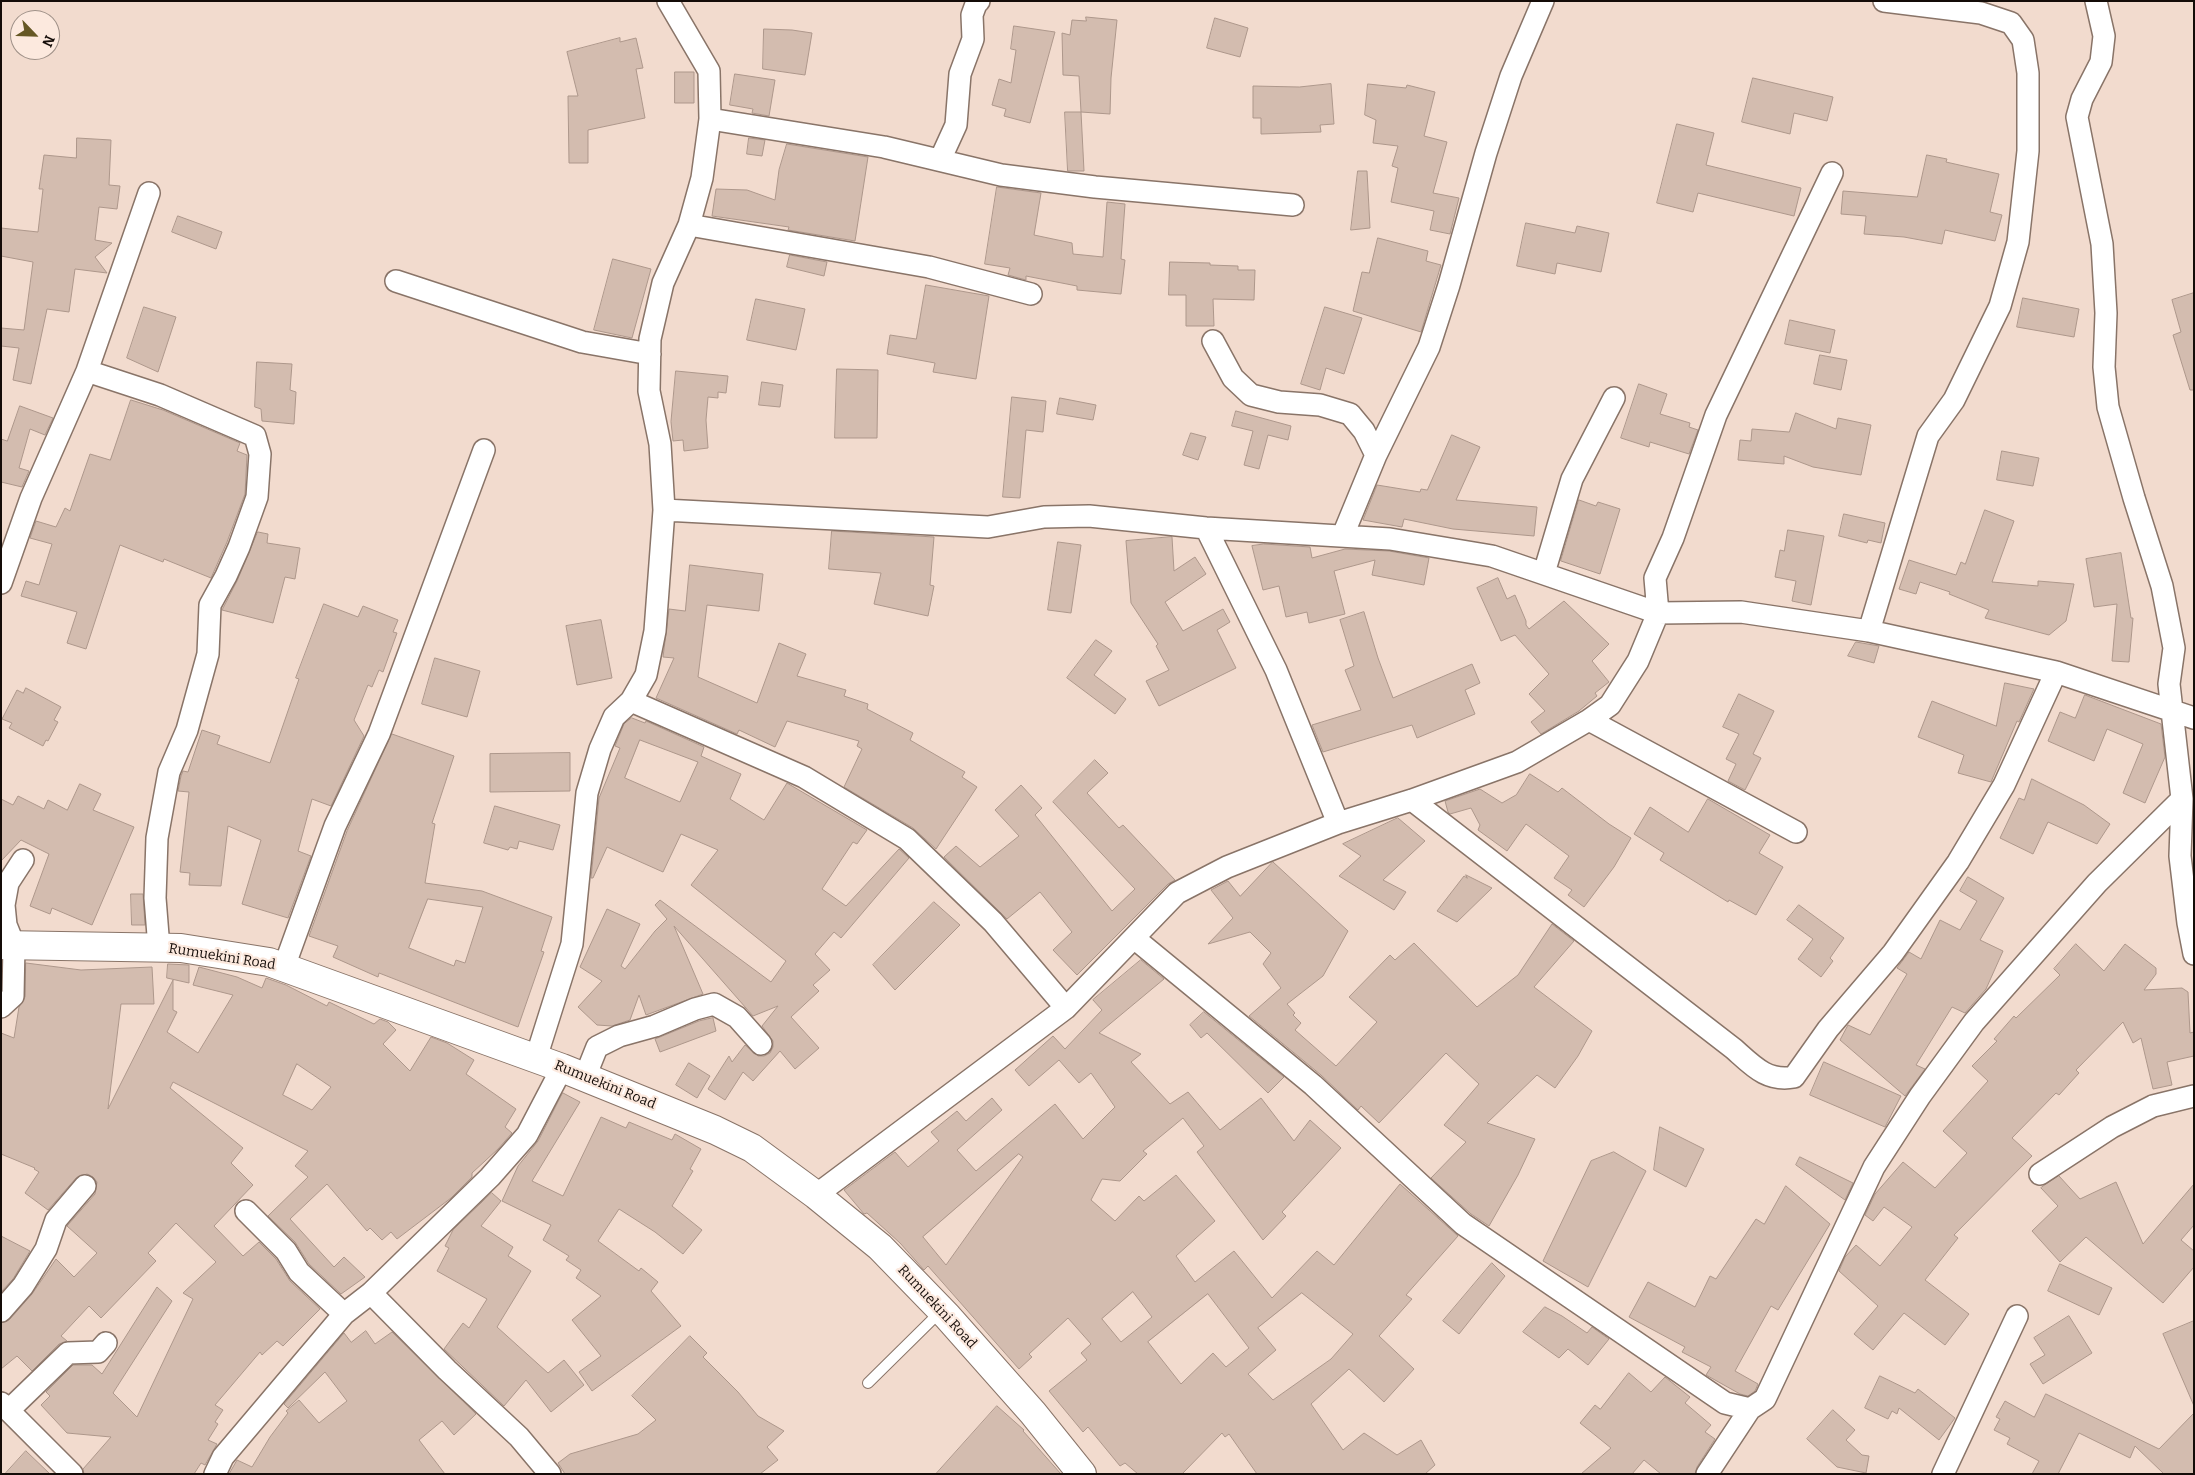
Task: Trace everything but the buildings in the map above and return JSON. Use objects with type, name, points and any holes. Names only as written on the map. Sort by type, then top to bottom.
[{"type":"street","points":[[536,1058],[572,944],[586,793],[600,749],[614,717],[631,701],[646,675],[654,631],[664,510],[660,444],[649,392],[650,339],[663,283],[689,225],[702,178],[710,119],[709,71],[668,1]]},
{"type":"street","points":[[940,160],[956,125],[960,74],[973,39],[972,15],[979,1]]},
{"type":"street","points":[[1343,535],[1376,454],[1428,347],[1449,286],[1486,154],[1511,76],[1543,1]]},
{"type":"street","points":[[1869,631],[1928,436],[1954,400],[2000,306],[2018,242],[2028,151],[2027,64],[2023,40],[2011,22],[1981,13],[1884,1]]},
{"type":"street","points":[[2096,1],[2104,36],[2101,62],[2082,99],[2077,117],[2102,244],[2106,313],[2104,367],[2108,408],[2162,586],[2174,648],[2169,684],[2182,799],[2180,856],[2188,923],[2194,954]]},
{"type":"street","points":[[710,119],[884,147],[1001,175],[1095,187],[1293,205]]},
{"type":"street","points":[[816,1195],[1066,1008],[1178,893],[1227,867],[1338,823],[1412,800],[1517,762],[1589,720],[1610,705],[1638,661],[1658,613],[1655,578],[1673,538],[1716,415],[1832,173]]},
{"type":"street","points":[[1,583],[31,498],[87,371],[149,193]]},
{"type":"street","points":[[689,225],[929,267],[1031,294]]},
{"type":"street","points":[[396,281],[582,342],[650,354]]},
{"type":"street","points":[[1213,341],[1233,378],[1251,394],[1279,402],[1320,405],[1350,414],[1364,431],[1376,454]]},
{"type":"street","points":[[87,371],[160,395],[255,436],[260,454],[257,497],[239,547],[210,605],[208,654],[187,730],[169,772],[156,838],[155,898],[159,948]]},
{"type":"street","points":[[1544,573],[1572,479],[1614,398]]},
{"type":"street","points":[[284,967],[335,826],[380,734],[484,450]]},
{"type":"street","points":[[664,510],[988,527],[1044,517],[1088,516],[1206,528],[1390,539],[1492,556],[1658,613],[1741,612],[1869,631],[2056,672],[2194,718]]},
{"type":"street","points":[[1206,528],[1276,670],[1338,823]]},
{"type":"street","points":[[1412,800],[1759,1071],[1780,1080],[1794,1077],[1828,1030],[1893,953],[1958,862],[2004,785],[2056,672]]},
{"type":"street","points":[[631,701],[804,777],[906,839],[993,922],[1066,1008]]},
{"type":"street","points":[[1589,720],[1796,832]]},
{"type":"street","points":[[1707,1474],[1750,1409],[1765,1399],[1874,1167],[1920,1096],[1974,1022],[2097,883],[2182,799]]},
{"type":"street","points":[[1,1007],[13,996],[4,905],[8,884],[23,860]]},
{"type":"street","points":[[1134,938],[1313,1085],[1463,1224],[1724,1403],[1750,1409]]},
{"type":"street","name":"Rumuekini Road","points":[[8,945],[181,948],[269,962],[573,1072],[715,1130],[752,1148],[816,1195],[880,1247],[942,1310],[1033,1413],[1082,1474]]},
{"type":"street","points":[[215,1474],[223,1457],[344,1314],[371,1292],[490,1177],[527,1135],[573,1072],[597,1047],[619,1036],[655,1026],[695,1009],[714,1004],[737,1017],[761,1044]]},
{"type":"street","points":[[2040,1174],[2112,1127],[2153,1106],[2194,1096]]},
{"type":"street","points":[[1,1311],[22,1286],[46,1249],[56,1220],[85,1186]]},
{"type":"street","points":[[246,1211],[286,1251],[299,1272],[344,1314]]},
{"type":"street","points":[[371,1292],[447,1370],[519,1437],[550,1474]]},
{"type":"street","points":[[1943,1474],[2017,1316]]},
{"type":"street","points":[[72,1474],[5,1406],[68,1353],[98,1352],[106,1343]]},
{"type":"lane","points":[[868,1383],[942,1310]]}]
